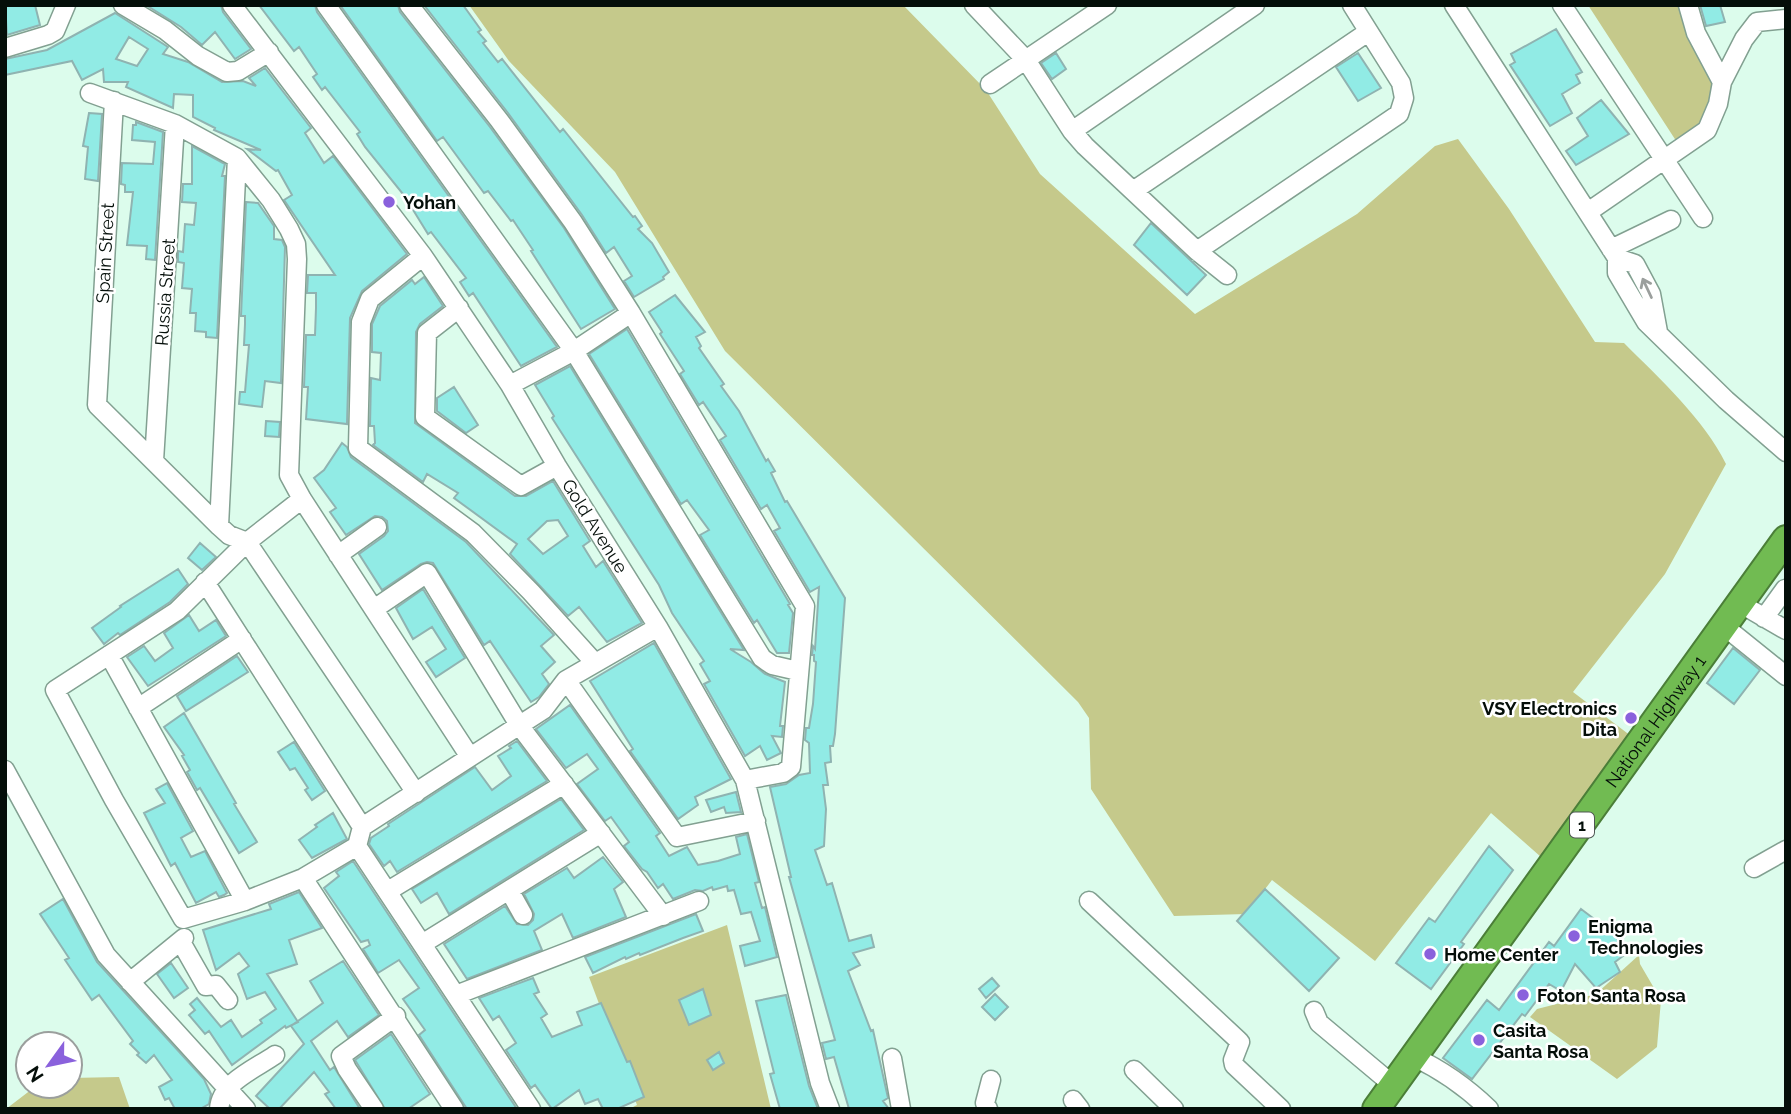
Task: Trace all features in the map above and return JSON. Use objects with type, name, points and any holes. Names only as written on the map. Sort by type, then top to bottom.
[{"type":"highway","name":"National Highway 1","points":[[1376,1109],[1786,539]]},
{"type":"street","points":[[5,48],[55,31],[66,5]]},
{"type":"street","points":[[123,5],[165,30],[198,56],[227,72],[238,71],[269,52]]},
{"type":"street","name":"Gold Avenue","points":[[232,5],[423,256],[510,385],[557,466],[658,627],[745,780],[820,1083],[830,1109]]},
{"type":"street","points":[[326,5],[574,351],[762,659],[772,665],[798,671]]},
{"type":"street","points":[[409,5],[499,120],[573,222],[631,313],[805,606],[791,768],[745,780]]},
{"type":"street","points":[[974,5],[1026,60],[1072,131],[1085,146],[1197,251],[1227,275]]},
{"type":"street","points":[[990,85],[1107,5]]},
{"type":"street","points":[[1072,131],[1255,5]]},
{"type":"street","points":[[1197,251],[1399,114],[1404,97],[1401,83],[1352,5]]},
{"type":"street","points":[[1454,5],[1614,253],[1617,273],[1646,322],[1726,400],[1786,452]]},
{"type":"street","points":[[1562,5],[1703,218]]},
{"type":"street","points":[[1688,5],[1696,33],[1723,82]]},
{"type":"street","points":[[1588,212],[1707,130],[1718,104],[1723,82],[1759,14],[1786,19]]},
{"type":"street","points":[[1133,191],[1368,32]]},
{"type":"street","points":[[90,93],[176,124],[237,158],[271,200],[296,244],[298,259],[289,475],[470,757]]},
{"type":"street","name":"Spain Street","points":[[114,101],[97,405],[154,461]]},
{"type":"street","name":"Russia Street","points":[[154,461],[176,124]]},
{"type":"street","points":[[219,526],[237,158]]},
{"type":"street","points":[[1614,253],[1671,220]]},
{"type":"street","points":[[423,256],[370,299],[361,321],[358,448],[473,533],[595,663]]},
{"type":"street","points":[[459,308],[427,333],[425,417],[521,486],[557,466]]},
{"type":"street","points":[[510,385],[574,351],[631,313]]},
{"type":"street","points":[[154,461],[229,535],[247,542],[416,793]]},
{"type":"street","points":[[302,499],[247,542],[177,611],[55,690],[114,800],[183,919],[245,901],[303,878],[357,846],[362,827],[543,710],[566,680],[658,627]]},
{"type":"street","points":[[338,555],[377,527]]},
{"type":"street","points":[[1763,571],[1785,590],[1764,618]]},
{"type":"street","points":[[373,609],[427,573],[519,725],[663,916]]},
{"type":"street","points":[[205,582],[362,827]]},
{"type":"street","points":[[1741,604],[1786,630]]},
{"type":"street","points":[[1725,627],[1786,676]]},
{"type":"street","points":[[138,708],[242,639]]},
{"type":"street","points":[[109,655],[245,901]]},
{"type":"street","points":[[566,680],[677,837],[757,821]]},
{"type":"street","points":[[5,770],[106,955],[246,1109]]},
{"type":"street","points":[[388,891],[564,784]]},
{"type":"street","points":[[422,944],[601,833]]},
{"type":"street","points":[[357,846],[531,1109]]},
{"type":"street","points":[[1754,868],[1786,850]]},
{"type":"street","points":[[303,878],[396,1016],[454,1109]]},
{"type":"street","points":[[509,890],[523,915]]},
{"type":"street","points":[[456,995],[699,901]]},
{"type":"street","points":[[1089,901],[1240,1042],[1233,1060],[1234,1065],[1281,1109]]},
{"type":"street","points":[[130,982],[183,940],[206,986],[216,985],[228,1000]]},
{"type":"street","points":[[1314,1011],[1319,1023],[1393,1086]]},
{"type":"street","points":[[374,1109],[341,1056],[396,1016]]},
{"type":"street","points":[[219,1109],[220,1098],[227,1088],[275,1055]]},
{"type":"street","points":[[1414,1057],[1436,1067],[1474,1094],[1489,1109]]},
{"type":"street","points":[[892,1058],[901,1109]]},
{"type":"street","points":[[1135,1070],[1167,1107]]},
{"type":"street","points":[[988,1109],[985,1103],[991,1080]]},
{"type":"green space","points":[[469,5],[903,5],[986,90],[1040,174],[1195,314],[1357,214],[1435,146],[1458,139],[1509,209],[1595,342],[1624,343],[1693,415],[1726,464],[1665,574],[1573,692],[1631,736],[1541,857],[1491,813],[1375,961],[1272,880],[1246,914],[1174,916],[1091,789],[1089,718],[1078,702],[725,351],[615,172],[509,61]]},
{"type":"green space","points":[[1588,5],[1688,5],[1719,84],[1717,109],[1682,150]]},
{"type":"green space","points":[[727,925],[771,1109],[629,1109],[637,1105],[589,977]]},
{"type":"green space","points":[[1639,955],[1640,964],[1661,1000],[1657,1047],[1617,1079],[1530,1017],[1537,1009],[1596,994]]},
{"type":"green space","points":[[119,1077],[130,1109],[6,1109],[18,1100],[84,1100],[84,1078]]},
{"type":"building","points":[[5,5],[35,5],[40,25],[7,35]]},
{"type":"building","points":[[146,5],[221,5],[223,12],[251,49],[235,59],[215,32],[202,45],[181,27]]},
{"type":"building","points":[[259,5],[315,5],[317,12],[557,347],[521,366],[473,293],[469,296],[460,282],[466,278],[431,232],[428,234],[411,204],[365,147],[357,134],[360,132],[325,87],[322,90],[313,77],[317,74],[299,47],[294,51]]},
{"type":"building","points":[[340,5],[398,5],[400,12],[490,127],[564,228],[615,309],[581,329],[513,220],[511,221],[488,191],[484,193],[443,137],[437,141]]},
{"type":"building","points":[[424,5],[463,5],[481,30],[478,32],[486,41],[483,43],[498,62],[502,59],[560,132],[563,129],[633,217],[635,216],[642,226],[638,229],[652,243],[669,272],[664,279],[634,297],[624,281],[632,276],[614,247],[606,253],[582,215],[508,113]]},
{"type":"building","points":[[1700,5],[1720,5],[1725,22],[1706,26]]},
{"type":"building","points":[[115,13],[168,47],[163,54],[188,62],[222,82],[243,81],[256,86],[249,78],[265,68],[311,128],[305,133],[324,163],[333,156],[407,254],[362,291],[350,318],[347,424],[306,419],[306,335],[315,335],[316,308],[316,293],[307,293],[308,275],[335,275],[284,200],[292,195],[278,170],[247,149],[261,150],[214,130],[215,128],[193,117],[193,95],[174,94],[173,108],[126,87],[128,82],[104,82],[103,69],[82,80],[72,61],[5,75],[5,59],[47,50]],"holes":[[[129,37],[148,49],[137,66],[116,59]]]},
{"type":"building","points":[[1556,29],[1582,72],[1576,75],[1580,83],[1562,94],[1572,113],[1550,126],[1510,65],[1515,62],[1511,54]]},
{"type":"building","points":[[1056,53],[1066,69],[1052,79],[1041,63]]},
{"type":"building","points":[[1358,53],[1381,88],[1358,101],[1336,67]]},
{"type":"building","points":[[1601,100],[1629,134],[1576,165],[1566,151],[1588,136],[1577,118]]},
{"type":"building","points":[[89,113],[102,114],[98,181],[85,179],[88,147],[83,146]]},
{"type":"building","points":[[136,122],[163,132],[155,260],[146,259],[147,246],[127,245],[133,192],[125,192],[125,185],[121,184],[122,163],[153,164],[155,142],[132,140],[133,125],[136,125]]},
{"type":"building","points":[[192,146],[225,164],[222,176],[225,176],[217,338],[206,337],[206,332],[195,331],[196,313],[190,313],[192,289],[182,288],[184,263],[178,262],[178,251],[183,252],[185,224],[194,225],[196,203],[182,202],[183,184],[192,184]]},
{"type":"building","points":[[246,202],[258,203],[274,226],[274,239],[282,240],[285,247],[281,383],[265,381],[262,407],[239,404],[240,392],[245,392],[249,345],[244,345],[245,316],[241,316]]},
{"type":"building","points":[[1151,223],[1206,275],[1187,295],[1134,245]]},
{"type":"building","points":[[424,277],[443,306],[420,324],[416,332],[415,423],[515,496],[526,496],[553,481],[590,541],[583,546],[596,567],[603,561],[642,623],[607,642],[579,607],[568,616],[510,554],[517,544],[454,498],[458,493],[427,474],[423,482],[373,445],[374,426],[370,426],[371,378],[380,380],[381,353],[372,352],[372,324],[380,306],[412,280],[415,284]],"holes":[[[558,520],[568,536],[543,554],[528,539],[547,521]]]},
{"type":"building","points":[[675,295],[705,332],[696,337],[701,346],[699,348],[724,384],[721,386],[739,411],[766,461],[768,459],[775,471],[771,473],[785,502],[787,501],[845,598],[835,734],[833,746],[830,746],[831,762],[825,763],[828,785],[823,785],[826,809],[824,846],[815,850],[827,885],[832,883],[849,941],[871,935],[874,947],[853,953],[860,965],[848,971],[871,1031],[873,1030],[888,1098],[883,1101],[889,1109],[849,1109],[834,1057],[826,1059],[822,1043],[835,1040],[789,877],[770,787],[786,784],[799,775],[810,773],[809,743],[805,740],[813,704],[816,662],[812,655],[813,646],[815,649],[819,587],[810,592],[774,531],[780,528],[767,505],[761,509],[720,440],[726,436],[703,402],[699,405],[680,374],[684,371],[649,312]]},
{"type":"building","points":[[627,329],[790,604],[788,605],[793,613],[789,653],[777,653],[757,620],[754,623],[700,535],[709,530],[687,500],[681,504],[589,354]]},
{"type":"building","points":[[570,366],[744,650],[730,649],[765,674],[785,682],[780,726],[783,726],[782,737],[772,736],[781,753],[767,760],[760,746],[745,756],[704,684],[710,681],[700,664],[704,661],[672,613],[659,585],[552,418],[554,416],[535,385]]},
{"type":"building","points":[[454,387],[478,425],[466,433],[437,411],[437,398]]},
{"type":"building","points":[[266,421],[280,422],[279,437],[265,436]]},
{"type":"building","points":[[342,443],[351,457],[466,542],[554,635],[541,646],[555,662],[542,674],[549,684],[539,697],[531,702],[490,641],[484,645],[433,563],[421,564],[382,590],[359,554],[384,536],[388,531],[387,521],[375,516],[346,535],[330,512],[336,508],[314,478],[324,470]]},
{"type":"building","points":[[200,543],[216,557],[202,570],[188,558]]},
{"type":"building","points":[[178,569],[188,584],[170,602],[104,644],[92,628],[120,606]]},
{"type":"building","points":[[423,589],[465,658],[436,677],[426,662],[446,649],[432,627],[413,639],[396,608]]},
{"type":"building","points":[[189,615],[199,631],[216,620],[226,636],[148,686],[127,657],[144,646],[155,661],[173,648],[164,633]]},
{"type":"building","points":[[654,643],[731,779],[695,797],[698,805],[678,819],[630,751],[633,749],[590,681]]},
{"type":"building","points":[[1733,648],[1760,670],[1734,704],[1707,683]]},
{"type":"building","points":[[237,656],[248,672],[186,711],[177,696]]},
{"type":"building","points":[[570,705],[660,833],[656,836],[669,856],[687,847],[698,865],[718,861],[740,854],[736,837],[747,834],[759,882],[755,883],[762,908],[765,907],[777,957],[745,966],[740,946],[760,941],[751,912],[741,914],[734,890],[728,891],[727,886],[713,890],[712,887],[703,891],[695,890],[673,899],[663,884],[658,888],[642,869],[624,846],[629,842],[611,817],[605,821],[577,784],[598,769],[587,754],[566,768],[536,729]]},
{"type":"building","points":[[184,713],[257,842],[239,853],[200,788],[197,790],[187,772],[190,770],[182,756],[184,755],[164,727]]},
{"type":"building","points":[[517,741],[547,781],[397,872],[390,861],[384,866],[369,844],[371,838],[475,767],[492,790],[511,776],[498,756]]},
{"type":"building","points":[[294,742],[325,791],[312,800],[295,768],[290,770],[278,752]]},
{"type":"building","points":[[167,783],[193,831],[181,838],[191,857],[205,851],[227,893],[224,895],[219,897],[216,892],[196,903],[175,863],[171,866],[144,813],[165,803],[156,789]]},
{"type":"building","points":[[736,792],[741,812],[726,813],[724,807],[711,812],[706,800]]},
{"type":"building","points":[[561,799],[584,830],[449,914],[437,893],[421,903],[412,889]]},
{"type":"building","points":[[333,813],[347,839],[312,858],[299,840]]},
{"type":"building","points":[[1489,846],[1513,870],[1431,989],[1396,963],[1429,918],[1435,922]]},
{"type":"building","points":[[603,857],[623,882],[614,889],[626,917],[573,938],[562,914],[534,931],[542,950],[467,979],[444,944],[505,906],[517,924],[528,925],[534,914],[524,894],[567,868],[574,878]]},
{"type":"building","points":[[353,861],[517,1109],[467,1109],[419,1035],[425,1030],[403,999],[419,988],[399,960],[378,973],[363,949],[370,945],[368,940],[361,942],[324,888],[339,876],[336,872]]},
{"type":"building","points":[[1265,889],[1339,958],[1309,991],[1237,921]]},
{"type":"building","points":[[299,892],[322,928],[289,940],[297,964],[267,974],[298,1022],[286,1028],[285,1026],[232,1065],[209,1031],[205,1034],[189,1015],[195,1010],[190,1004],[197,998],[221,1027],[231,1020],[242,1037],[276,1009],[265,992],[247,999],[238,974],[249,966],[239,953],[216,970],[203,930],[271,909],[269,904]]},
{"type":"building","points":[[63,899],[97,962],[204,1079],[211,1094],[209,1104],[200,1109],[175,1109],[169,1098],[165,1100],[159,1087],[172,1080],[154,1055],[146,1063],[137,1055],[139,1053],[130,1044],[133,1041],[99,995],[92,1000],[65,960],[69,958],[40,914]]},
{"type":"building","points":[[1581,909],[1614,934],[1627,953],[1615,962],[1620,972],[1596,988],[1575,964],[1561,991],[1549,984],[1472,1079],[1443,1058],[1487,1000],[1499,1010],[1549,942],[1554,946]]},
{"type":"building","points":[[696,914],[703,931],[640,955],[639,953],[626,959],[625,957],[593,973],[585,957]]},
{"type":"building","points":[[343,961],[379,1015],[348,1037],[337,1021],[311,1041],[330,1070],[334,1067],[360,1109],[336,1109],[325,1094],[329,1092],[314,1072],[279,1109],[270,1109],[256,1096],[304,1044],[291,1026],[323,1003],[310,981]]},
{"type":"building","points":[[171,963],[188,988],[174,998],[157,974]]},
{"type":"building","points":[[533,978],[539,992],[534,994],[547,1014],[541,1018],[552,1037],[582,1025],[577,1012],[601,1003],[627,1062],[630,1061],[644,1097],[617,1109],[603,1109],[598,1099],[585,1104],[579,1090],[552,1109],[535,1085],[531,1088],[506,1050],[516,1043],[499,1016],[493,1020],[479,998]]},
{"type":"building","points":[[992,978],[999,986],[986,998],[979,989]]},
{"type":"building","points":[[703,989],[711,1015],[689,1025],[679,1000]]},
{"type":"building","points":[[995,994],[1008,1007],[995,1020],[982,1007]]},
{"type":"building","points":[[786,995],[809,1086],[818,1109],[780,1109],[770,1074],[774,1073],[756,1001]]},
{"type":"building","points":[[391,1034],[430,1094],[408,1109],[385,1109],[355,1060]]},
{"type":"building","points":[[719,1052],[724,1063],[713,1070],[707,1060]]},
{"type":"place","name":"Yohan","points":[[389,202]]},
{"type":"place","name":"VSY Electronics Dita","points":[[1631,718]]},
{"type":"place","name":"Enigma Technologies","points":[[1574,936]]},
{"type":"place","name":"Home Center","points":[[1430,954]]},
{"type":"place","name":"Foton Santa Rosa","points":[[1523,995]]},
{"type":"place","name":"Casita Santa Rosa","points":[[1479,1040]]}]
